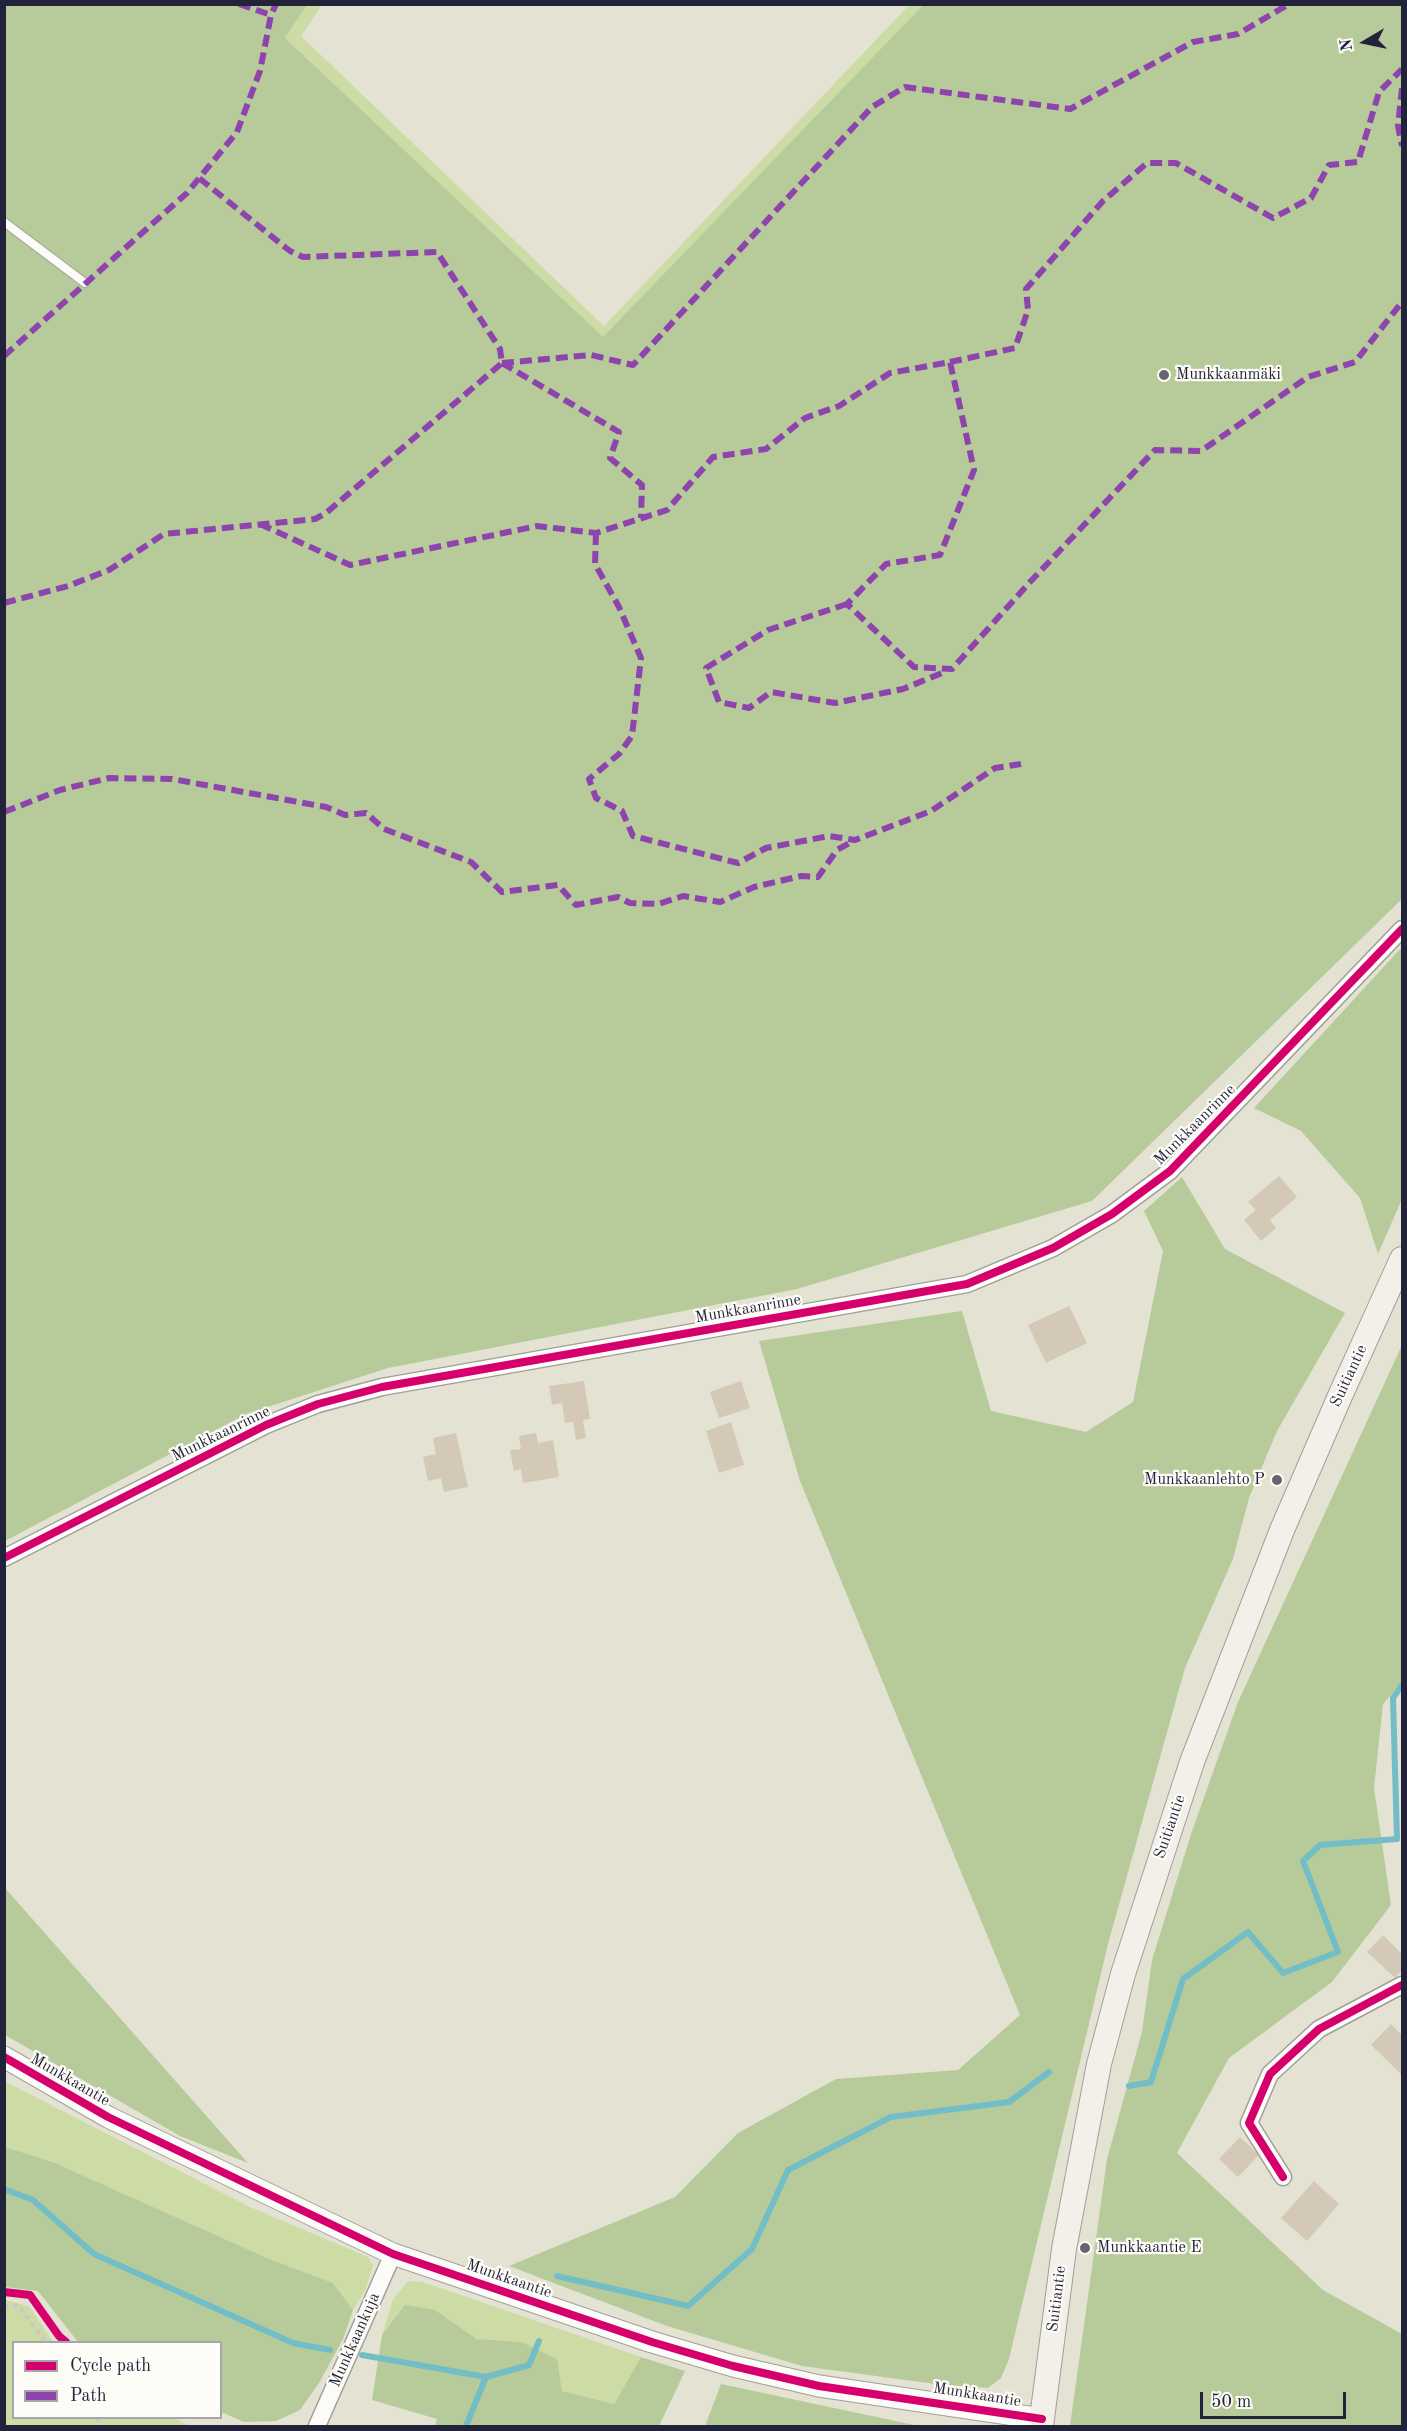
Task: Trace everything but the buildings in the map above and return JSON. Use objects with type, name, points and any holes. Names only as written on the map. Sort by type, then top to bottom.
[{"type":"main road","name":"Suitiantie","points":[[1041,2423],[1074,2190],[1099,2064],[1123,1974],[1155,1872],[1201,1740],[1282,1530],[1340,1396],[1395,1294],[1402,1259]]},
{"type":"street","name":"Munkkaanrinne","points":[[4,1558],[266,1425],[318,1404],[382,1387],[967,1284],[1053,1248],[1112,1214],[1170,1172],[1402,929]]},
{"type":"street","points":[[1283,2177],[1249,2123],[1270,2073],[1319,2029],[1402,1985]]},
{"type":"street","name":"Munkkaantie","points":[[4,2058],[108,2117],[393,2254],[652,2342],[733,2367],[819,2386],[1041,2423]]},
{"type":"street","name":"Munkkaankuja","points":[[317,2427],[393,2254]]},
{"type":"lane","points":[[4,222],[85,283]]},
{"type":"path","points":[[4,2307],[18,2305],[45,2341]]},
{"type":"green space","points":[[5,5],[307,5],[285,38],[603,337],[923,5],[1402,5],[1402,899],[1092,1201],[797,1289],[388,1368],[246,1414],[5,1541]]},
{"type":"green space","points":[[307,5],[322,5],[301,36],[604,326],[909,5],[923,5],[603,338],[285,38]]},
{"type":"green space","points":[[1402,947],[1402,1199],[1378,1254],[1360,1198],[1301,1131],[1254,1108]]},
{"type":"green space","points":[[1182,1177],[1225,1249],[1345,1313],[1277,1431],[1249,1498],[1233,1559],[1185,1668],[1108,1944],[1009,2359],[1001,2378],[988,2388],[935,2384],[802,2366],[667,2326],[509,2266],[675,2197],[738,2133],[836,2079],[958,2070],[1020,2015],[800,1481],[759,1341],[962,1311],[991,1411],[1086,1432],[1133,1402],[1163,1251],[1144,1211]]},
{"type":"green space","points":[[1402,1345],[1402,1682],[1383,1704],[1374,1788],[1391,1905],[1332,1982],[1229,2058],[1177,2153],[1323,2290],[1402,2334],[1402,2426],[1070,2426],[1107,2159],[1142,2032],[1152,1960],[1191,1834],[1238,1702]]},
{"type":"green space","points":[[5,1888],[248,2163],[180,2136],[5,2035]]},
{"type":"green space","points":[[4,2081],[250,2207],[368,2257],[373,2265],[365,2291],[353,2310],[333,2283],[267,2258],[53,2162],[5,2147]]},
{"type":"green space","points":[[5,2147],[53,2162],[267,2258],[333,2283],[353,2310],[343,2339],[319,2383],[300,2410],[276,2421],[244,2422],[222,2412],[222,2341],[77,2341],[38,2291],[5,2287]]},
{"type":"green space","points":[[408,2281],[422,2282],[641,2357],[614,2404],[562,2391],[521,2342],[477,2339],[435,2310],[382,2335],[393,2299]]},
{"type":"green space","points":[[5,2300],[29,2306],[52,2341],[12,2341],[12,2419],[176,2419],[189,2426],[5,2426]]},
{"type":"green space","points":[[405,2305],[435,2310],[477,2339],[521,2342],[557,2359],[562,2391],[614,2404],[641,2357],[685,2371],[659,2426],[435,2426],[437,2419],[372,2400],[382,2335]]},
{"type":"green space","points":[[721,2384],[919,2426],[705,2426]]},
{"type":"waterway","points":[[1129,2086],[1151,2082],[1183,1979],[1248,1932],[1283,1973],[1338,1952],[1303,1861],[1320,1845],[1397,1839],[1393,1698],[1402,1685]]},
{"type":"waterway","points":[[557,2276],[688,2306],[752,2249],[788,2170],[891,2117],[1009,2102],[1049,2072]]},
{"type":"waterway","points":[[4,2189],[33,2200],[94,2254],[293,2343],[330,2350]]},
{"type":"waterway","points":[[362,2355],[486,2377],[529,2365],[539,2341]]},
{"type":"waterway","points":[[466,2426],[486,2377]]},
{"type":"marked path","points":[[239,4],[271,15]]},
{"type":"marked path","points":[[4,356],[187,193],[237,132],[260,71],[271,15],[276,4]]},
{"type":"marked path","points":[[502,363],[591,355],[633,365],[872,107],[905,87],[1070,109],[1193,42],[1238,34],[1289,4]]},
{"type":"marked path","points":[[950,362],[1015,348],[1028,310],[1026,289],[1103,201],[1147,163],[1176,163],[1273,218],[1311,198],[1329,165],[1358,162],[1379,92],[1402,69]]},
{"type":"marked path","points":[[1402,88],[1398,126],[1402,146]]},
{"type":"marked path","points":[[4,603],[68,586],[109,570],[164,534],[315,519],[326,513],[502,363],[500,349],[437,252],[303,257],[290,251],[199,178]]},
{"type":"marked path","points":[[260,524],[350,565],[537,526],[596,533],[667,510],[713,457],[766,449],[805,418],[839,406],[890,373],[950,362],[974,470],[940,555],[886,564],[847,604],[914,667],[952,669],[1030,582],[1155,450],[1201,451],[1308,377],[1355,362],[1402,302]]},
{"type":"marked path","points":[[502,363],[619,432],[610,458],[642,485],[641,518]]},
{"type":"marked path","points":[[596,533],[595,564],[619,607],[641,658],[632,736],[619,754],[589,779],[596,798],[622,811],[633,836],[738,863],[766,848],[829,836],[855,840],[931,811],[995,768],[1021,764]]},
{"type":"marked path","points":[[847,604],[768,630],[706,668],[719,702],[749,708],[771,692],[835,703],[903,689],[947,671]]},
{"type":"marked path","points":[[4,812],[60,790],[109,778],[172,779],[326,807],[345,815],[366,813],[384,829],[471,862],[502,892],[558,885],[576,905],[618,897],[630,903],[658,904],[683,896],[720,902],[754,887],[801,876],[818,877],[837,850],[855,840]]},
{"type":"cycle path","points":[[4,1558],[266,1425],[318,1404],[382,1387],[967,1284],[1053,1248],[1112,1214],[1170,1171],[1402,929]]},
{"type":"cycle path","points":[[1283,2177],[1249,2123],[1270,2074],[1319,2029],[1402,1985]]},
{"type":"cycle path","points":[[4,2057],[108,2117],[393,2254],[652,2342],[733,2366],[819,2386],[1042,2419]]},
{"type":"cycle path","points":[[4,2292],[30,2295],[65,2341]]},
{"type":"place","name":"Munkkaanmäki","points":[[1164,375]]},
{"type":"place","name":"Munkkaanlehto P","points":[[1277,1480]]},
{"type":"place","name":"Munkkaantie E","points":[[1085,2248]]}]
